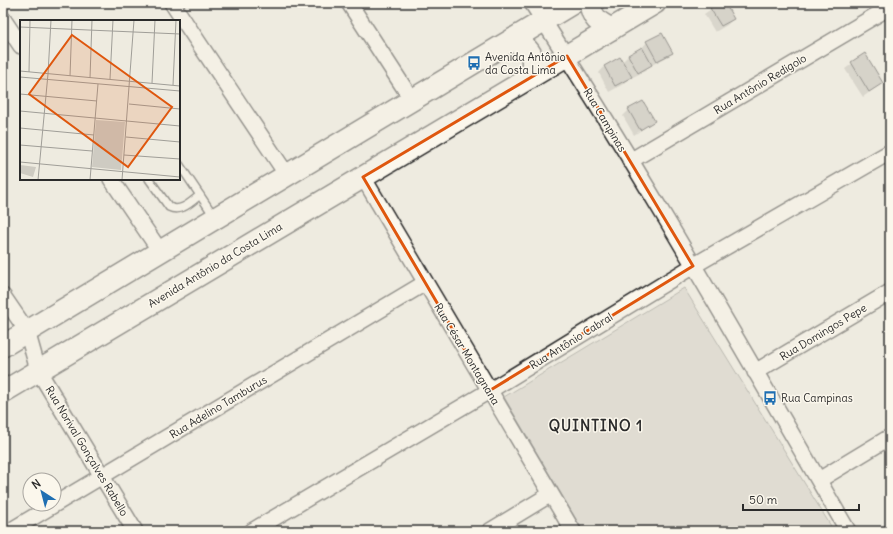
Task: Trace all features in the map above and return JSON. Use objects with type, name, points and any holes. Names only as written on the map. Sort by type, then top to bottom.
[{"type":"street","points":[[172,3],[287,175]]},
{"type":"street","points":[[349,3],[412,100]]},
{"type":"street","name":"Rua Campinas","points":[[532,3],[567,56],[693,266],[848,531]]},
{"type":"street","points":[[3,346],[573,3]]},
{"type":"street","points":[[590,3],[592,15],[600,24],[612,29]]},
{"type":"street","name":"Avenida Antônio da Costa Lima","points":[[3,392],[655,3]]},
{"type":"street","name":"Rua Antônio Redigolo","points":[[630,161],[890,7]]},
{"type":"street","points":[[3,19],[20,44]]},
{"type":"street","points":[[511,41],[523,44],[531,53],[534,65],[530,78]]},
{"type":"street","name":"Rua Antônio Cabral","points":[[252,531],[489,391],[693,266],[890,152]]},
{"type":"street","name":"Rua César Montagnana","points":[[363,177],[573,531]]},
{"type":"street","points":[[112,180],[160,251]]},
{"type":"street","name":"Rua Adelino Tamburus","points":[[10,531],[425,283]]},
{"type":"street","name":"Rua Domingos Pepe","points":[[755,372],[890,292]]},
{"type":"street","name":"Rua Norival Gonçalves Rabello","points":[[3,296],[27,331],[38,370],[135,531]]},
{"type":"street","points":[[819,480],[890,437]]},
{"type":"street","points":[[490,531],[551,494]]},
{"type":"lane","points":[[180,165],[215,218]]},
{"type":"lane","points":[[150,180],[170,208],[174,210],[180,209],[200,195]]},
{"type":"highlighted area","points":[[567,56],[693,266],[489,391],[363,177]]},
{"type":"shaded area","points":[[684,288],[834,531],[583,531],[504,397]]},
{"type":"building","points":[[718,3],[725,3],[734,19],[721,26],[710,8]]},
{"type":"building","points":[[662,33],[673,53],[657,61],[646,41]]},
{"type":"building","points":[[642,47],[652,65],[638,73],[628,55]]},
{"type":"building","points":[[865,53],[883,83],[869,92],[851,62]]},
{"type":"building","points":[[620,57],[632,77],[615,86],[604,66]]},
{"type":"building","points":[[643,101],[655,121],[640,130],[628,109]]},
{"type":"place","name":"Avenida Antônio da Costa Lima","points":[[474,63]]},
{"type":"place","name":"Rua Campinas","points":[[770,398]]},
{"type":"district","name":"QUINTINO 1","points":[[596,426]]}]
